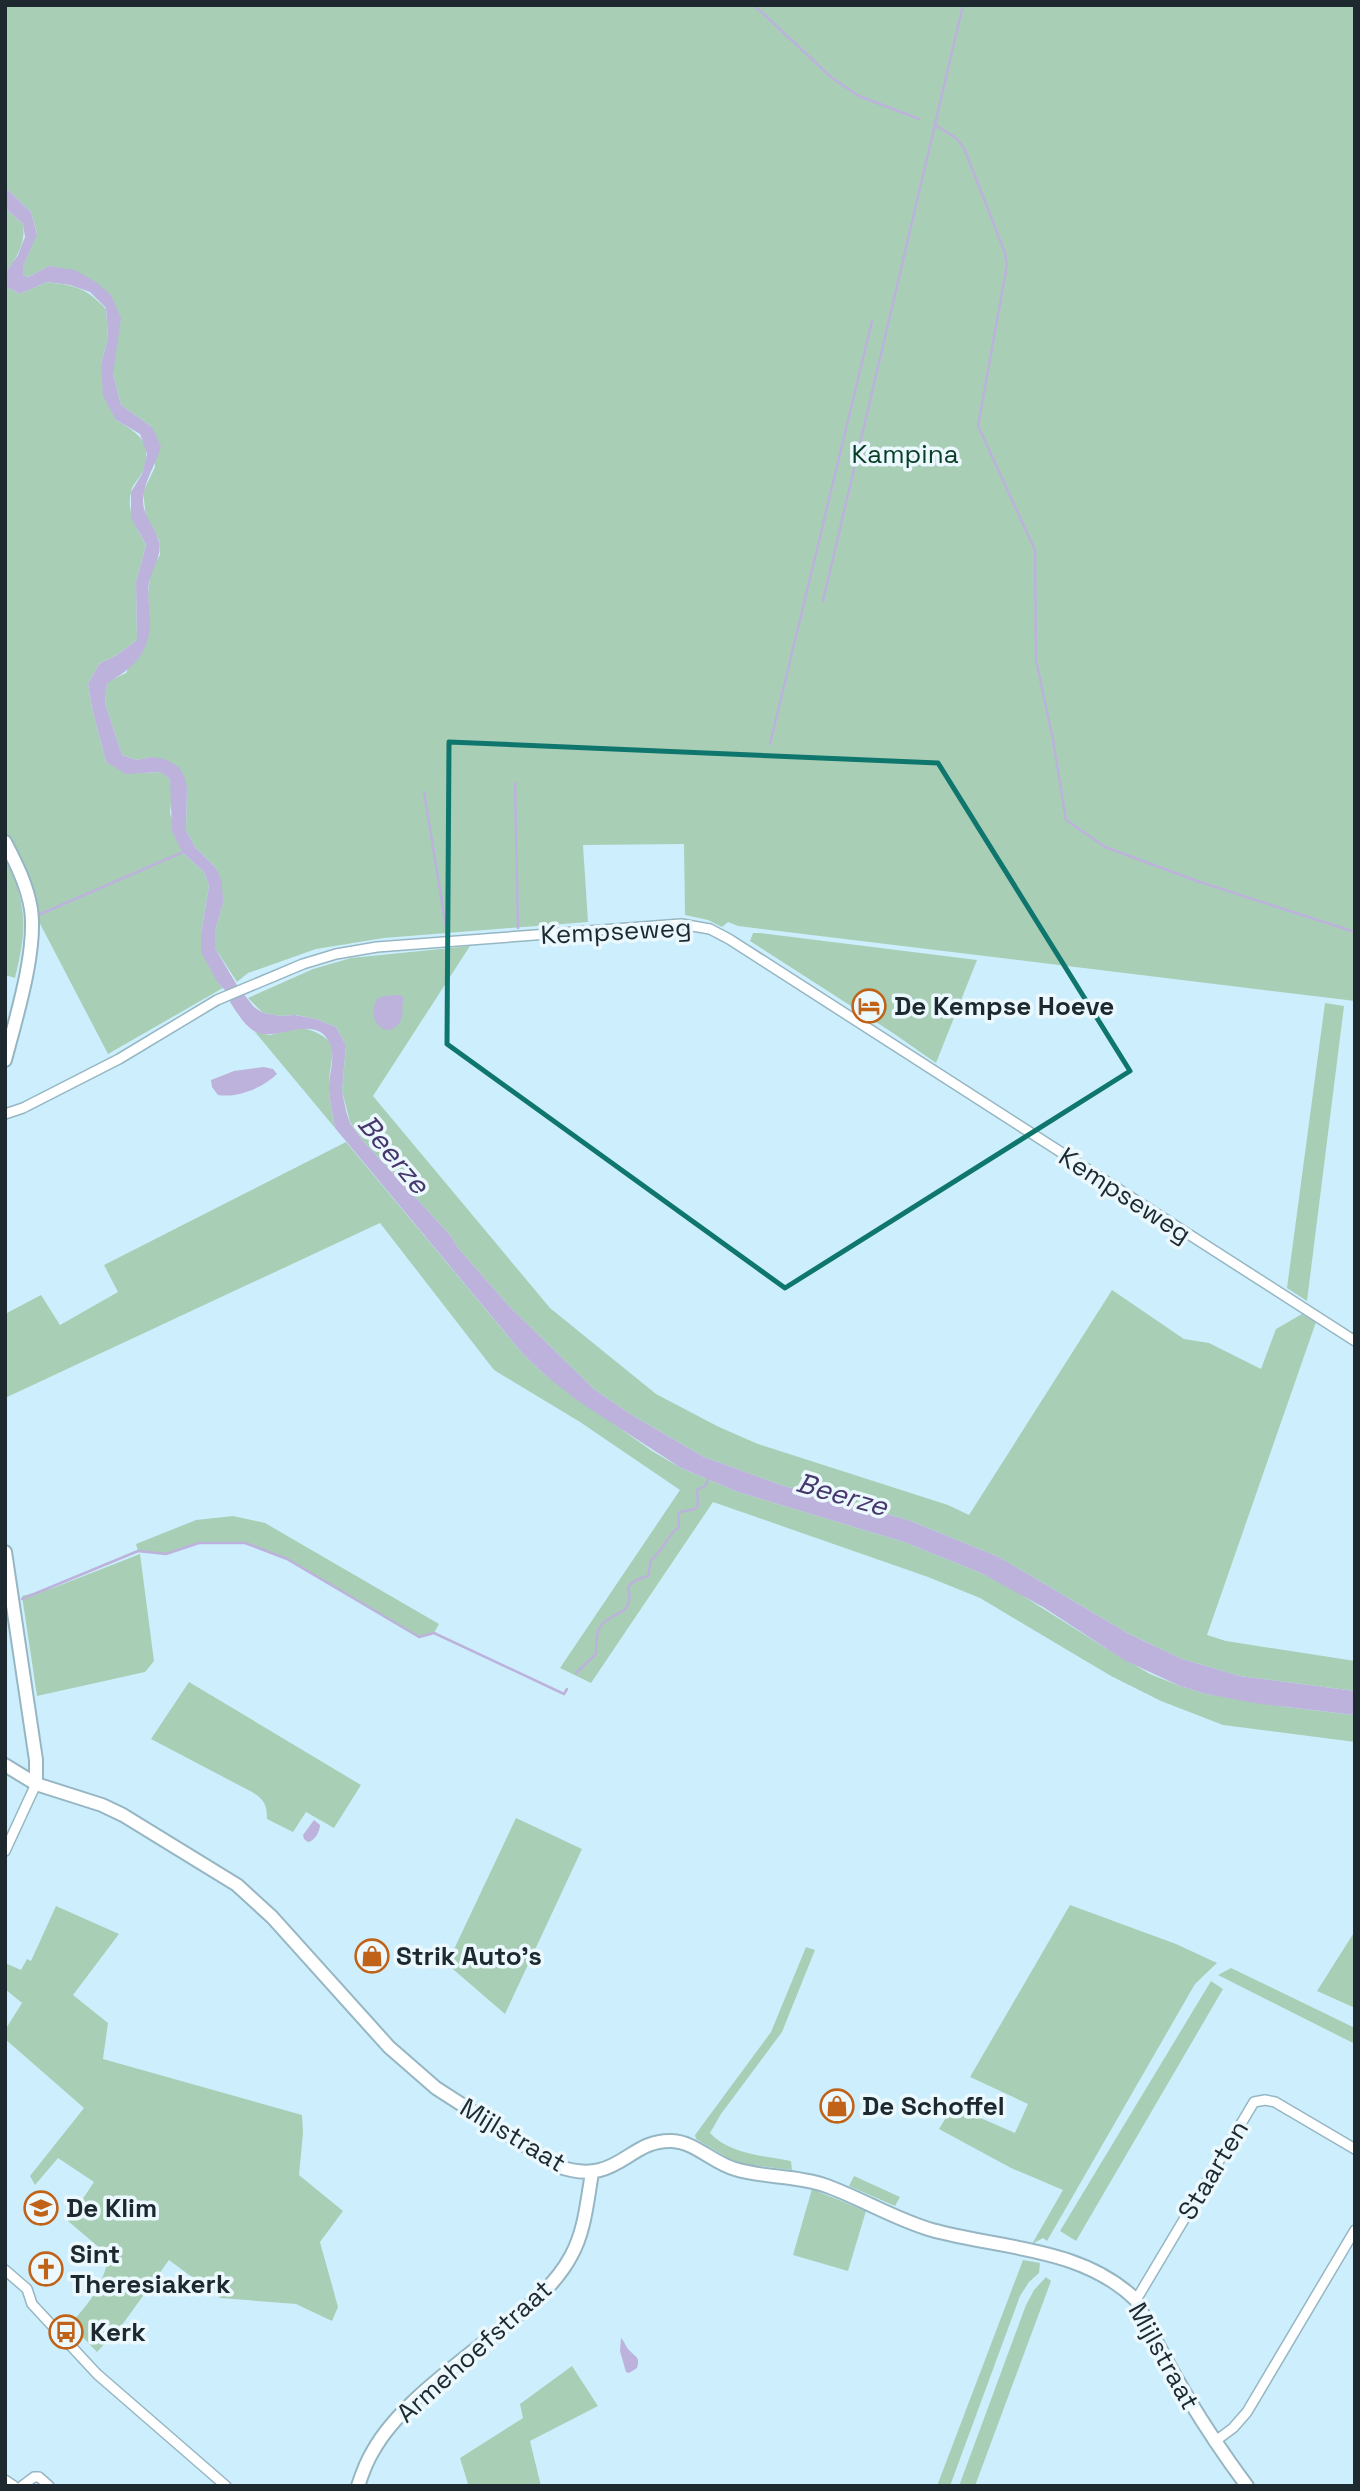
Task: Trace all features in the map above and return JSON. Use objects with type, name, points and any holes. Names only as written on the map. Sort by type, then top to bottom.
[{"type":"street","points":[[5,842],[26,889],[32,920],[27,962],[5,1060]]},
{"type":"street","name":"Kempseweg","points":[[5,1114],[23,1108],[119,1059],[227,996],[321,959],[377,947],[681,924],[710,929],[1355,1341]]},
{"type":"street","points":[[5,1552],[36,1760],[36,1784],[5,1850]]},
{"type":"street","name":"Mijlstraat","points":[[5,1765],[36,1784],[102,1805],[123,1815],[237,1885],[272,1917],[389,2048],[471,2111],[557,2166],[573,2172],[592,2173],[612,2166],[650,2145],[680,2142],[729,2168],[824,2185],[929,2229],[1078,2262],[1102,2274],[1136,2300],[1177,2383],[1214,2442],[1247,2486]]},
{"type":"street","name":"Staarten","points":[[1136,2300],[1254,2102],[1275,2102],[1355,2149]]},
{"type":"street","name":"Armehoefstraat","points":[[358,2486],[372,2451],[400,2416],[427,2390],[537,2299],[554,2280],[572,2254],[579,2237],[592,2173]]},
{"type":"street","points":[[1214,2442],[1233,2428],[1247,2412],[1355,2230]]},
{"type":"street","points":[[5,2270],[27,2289],[32,2304],[97,2374],[226,2486]]},
{"type":"street","points":[[206,2486],[215,2476]]},
{"type":"street","points":[[22,2486],[34,2477],[39,2477],[49,2486]]},
{"type":"street","points":[[5,2480],[14,2486]]},
{"type":"highlighted area","points":[[449,742],[938,763],[1130,1071],[785,1288],[447,1044]]},
{"type":"green space","name":"Kampina","points":[[5,5],[1355,5],[1355,1001],[738,926],[728,922],[722,927],[708,920],[685,915],[684,844],[583,845],[588,922],[384,938],[316,949],[248,973],[237,982],[215,948],[215,931],[223,902],[216,868],[195,847],[186,830],[187,788],[151,757],[137,760],[122,755],[105,703],[107,682],[126,673],[150,621],[148,594],[151,570],[160,555],[159,540],[146,517],[143,492],[155,467],[152,427],[121,405],[113,374],[111,295],[49,266],[28,277],[23,275],[23,267],[37,233],[31,212],[5,187]]},
{"type":"green space","points":[[5,208],[23,224],[24,231],[20,250],[5,273]]},
{"type":"green space","points":[[47,282],[80,289],[106,309],[108,338],[101,364],[116,420],[142,440],[146,454],[142,473],[133,487],[130,499],[133,520],[146,545],[136,582],[137,640],[99,664],[88,684],[92,708],[106,762],[144,773],[161,772],[170,779],[170,813],[182,852],[204,872],[209,886],[201,933],[218,983],[223,988],[108,1054],[36,916],[26,877],[5,833],[5,286],[20,294]]},
{"type":"green space","points":[[5,858],[18,890],[23,917],[22,945],[15,978],[5,975]]},
{"type":"green space","points":[[753,933],[977,960],[936,1063],[750,941]]},
{"type":"green space","points":[[470,946],[373,1096],[550,1308],[656,1394],[719,1427],[758,1444],[948,1505],[969,1515],[1112,1290],[1184,1339],[1209,1343],[1261,1369],[1276,1329],[1302,1314],[1316,1322],[1207,1635],[1226,1641],[1355,1661],[1355,1691],[1240,1676],[1182,1659],[1129,1634],[999,1557],[908,1520],[781,1485],[704,1457],[630,1414],[594,1389],[510,1307],[458,1248],[451,1236],[364,1142],[350,1122],[342,1091],[346,1045],[336,1027],[296,1015],[263,1013],[248,998],[313,969],[351,958]]},
{"type":"green space","points":[[1325,1003],[1344,1006],[1307,1301],[1287,1288]]},
{"type":"green space","points":[[300,1027],[325,1037],[330,1043],[332,1058],[329,1090],[335,1128],[255,1032],[270,1035]]},
{"type":"green space","points":[[346,1142],[523,1354],[545,1375],[652,1451],[681,1468],[738,1492],[904,1542],[981,1573],[1012,1589],[1150,1674],[1180,1686],[1206,1694],[1355,1715],[1355,1742],[1223,1725],[1161,1701],[1111,1676],[980,1598],[928,1577],[713,1502],[591,1683],[560,1668],[680,1490],[580,1422],[494,1370],[380,1223],[5,1398],[5,1314],[41,1295],[60,1325],[118,1292],[104,1265]]},
{"type":"green space","points":[[233,1516],[265,1523],[439,1624],[434,1633],[419,1637],[287,1559],[245,1543],[199,1543],[166,1554],[138,1551],[136,1544],[196,1520]]},
{"type":"green space","points":[[140,1554],[154,1661],[145,1672],[37,1696],[22,1596],[53,1588]]},
{"type":"green space","points":[[189,1682],[361,1785],[334,1828],[306,1812],[293,1832],[267,1819],[264,1803],[252,1792],[151,1739]]},
{"type":"green space","points":[[516,1818],[582,1849],[505,2014],[447,1964]]},
{"type":"green space","points":[[1070,1905],[1176,1944],[1217,1963],[1195,1984],[1047,2241],[1043,2238],[1032,2244],[1063,2190],[1011,2168],[939,2129],[953,2106],[1015,2133],[1028,2104],[970,2077]]},
{"type":"green space","points":[[56,1906],[119,1934],[73,1995],[108,2023],[103,2059],[302,2115],[299,2175],[343,2211],[320,2242],[338,2307],[332,2321],[296,2304],[220,2298],[169,2260],[122,2325],[97,2352],[70,2324],[95,2293],[109,2256],[68,2221],[94,2182],[58,2158],[35,2185],[30,2176],[84,2108],[5,2039],[5,2030],[22,2003],[5,1989],[5,1963],[21,1970],[27,1959],[31,1961]]},
{"type":"green space","points":[[1355,1931],[1355,2008],[1317,1991]]},
{"type":"green space","points":[[806,1947],[815,1950],[782,2032],[710,2133],[737,2150],[791,2161],[792,2170],[736,2163],[696,2139],[695,2135],[771,2032]]},
{"type":"green space","points":[[1231,1968],[1355,2028],[1355,2044],[1218,1975]]},
{"type":"green space","points":[[1211,1981],[1223,1989],[1076,2241],[1060,2231]]},
{"type":"green space","points":[[854,2176],[900,2197],[895,2206],[849,2186]]},
{"type":"green space","points":[[812,2189],[866,2211],[848,2271],[793,2255]]},
{"type":"green space","points":[[1023,2260],[1040,2263],[1039,2273],[1020,2296],[950,2486],[937,2486]]},
{"type":"green space","points":[[1046,2277],[1051,2281],[975,2486],[959,2486],[1026,2305],[1034,2290]]},
{"type":"green space","points":[[572,2366],[598,2406],[530,2441],[541,2486],[465,2486],[468,2484],[460,2458],[523,2418],[520,2404]]},
{"type":"shaded area","points":[[5,187],[31,212],[37,234],[23,267],[23,275],[28,277],[49,266],[75,270],[96,282],[111,295],[121,318],[113,374],[121,405],[152,427],[161,446],[145,486],[143,500],[145,513],[160,547],[149,583],[150,620],[147,642],[139,658],[107,683],[105,703],[122,755],[137,760],[151,757],[165,759],[179,767],[187,788],[186,830],[195,847],[216,868],[222,882],[223,903],[215,931],[215,948],[238,987],[254,1007],[263,1013],[316,1019],[336,1027],[346,1045],[342,1091],[346,1111],[350,1123],[364,1142],[451,1236],[458,1248],[510,1307],[594,1389],[630,1414],[704,1457],[781,1485],[908,1520],[999,1557],[1129,1634],[1182,1659],[1240,1676],[1355,1691],[1355,1715],[1254,1703],[1180,1686],[1124,1660],[1043,1607],[981,1573],[904,1542],[738,1492],[681,1468],[578,1401],[523,1354],[335,1128],[329,1090],[332,1054],[329,1042],[322,1033],[314,1029],[272,1034],[254,1031],[230,1002],[232,997],[218,983],[201,952],[201,933],[209,886],[204,872],[182,852],[172,831],[170,779],[160,772],[126,774],[106,762],[88,684],[99,664],[137,640],[136,582],[146,545],[131,518],[131,492],[142,474],[147,454],[140,434],[116,420],[103,396],[101,364],[108,338],[106,308],[90,292],[70,285],[47,282],[20,294],[5,286],[5,273],[18,255],[25,237],[23,224],[5,208]]},
{"type":"shaded area","points":[[400,995],[404,998],[401,1020],[391,1029],[380,1027],[374,1016],[377,999]]},
{"type":"shaded area","points":[[264,1067],[273,1069],[277,1074],[265,1084],[249,1091],[225,1096],[218,1095],[212,1087],[211,1080],[234,1071]]},
{"type":"shaded area","points":[[314,1820],[320,1825],[319,1830],[315,1838],[308,1842],[303,1835]]},
{"type":"shaded area","points":[[621,2338],[638,2360],[637,2368],[629,2373],[626,2372],[620,2351]]},
{"type":"waterway","points":[[754,5],[832,78],[859,96],[919,119]]},
{"type":"waterway","points":[[823,601],[963,5]]},
{"type":"waterway","points":[[934,124],[956,138],[964,148],[1005,253],[1007,265],[978,426],[1035,550],[1036,660],[1066,820],[1105,847],[1197,881],[1355,932]]},
{"type":"waterway","points":[[770,744],[872,321]]},
{"type":"waterway","points":[[515,783],[518,928]]},
{"type":"waterway","points":[[424,792],[447,933]]},
{"type":"waterway","points":[[36,916],[183,852]]},
{"type":"waterway","points":[[576,1673],[596,1654],[599,1628],[626,1608],[630,1597],[629,1586],[648,1576],[651,1560],[679,1527],[680,1512],[695,1509],[698,1505],[697,1490],[705,1486],[708,1480]]},
{"type":"waterway","points":[[22,1599],[138,1551],[166,1554],[199,1543],[245,1543],[287,1559],[419,1637],[434,1633],[564,1694],[567,1689]]},
{"type":"place","name":"De Kempse Hoeve","points":[[869,1006]]},
{"type":"place","name":"Strik Auto's","points":[[372,1956]]},
{"type":"place","name":"De Schoffel","points":[[837,2106]]},
{"type":"place","name":"De Klim","points":[[41,2208]]},
{"type":"place","name":"Sint Theresiakerk","points":[[46,2269]]},
{"type":"place","name":"Kerk","points":[[66,2332]]},
{"type":"water label","name":"Beerze","points":[[394,1154]]},
{"type":"water label","name":"Beerze","points":[[842,1494]]}]
